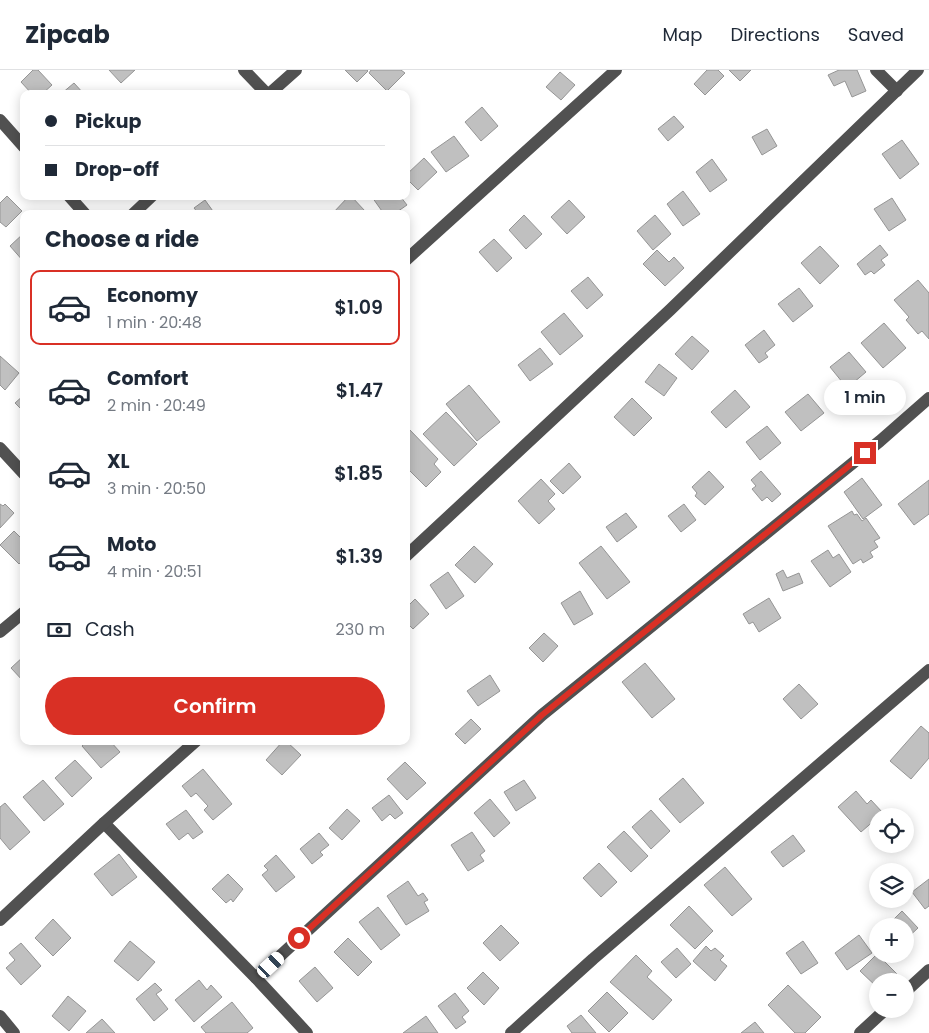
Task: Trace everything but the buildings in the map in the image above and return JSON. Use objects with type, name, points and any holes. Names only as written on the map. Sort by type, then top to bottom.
[{"type":"street","points":[[244,70],[264,90]]},
{"type":"street","points":[[273,90],[296,70]]},
{"type":"street","points":[[410,256],[616,70]]},
{"type":"street","points":[[876,70],[897,91]]},
{"type":"street","points":[[410,552],[662,317],[918,70]]},
{"type":"street","points":[[0,120],[20,142]]},
{"type":"street","points":[[73,200],[81,210]]},
{"type":"street","points":[[137,210],[148,200]]},
{"type":"street","points":[[256,978],[542,715],[880,441],[929,398]]},
{"type":"street","points":[[0,448],[20,470]]},
{"type":"street","points":[[0,632],[20,615]]},
{"type":"street","points":[[511,1033],[593,958],[929,670]]},
{"type":"street","points":[[0,920],[192,745]]},
{"type":"street","points":[[104,823],[256,978],[307,1033]]},
{"type":"street","points":[[914,984],[929,970]]},
{"type":"street","points":[[0,1016],[14,1033]]},
{"type":"street","points":[[860,1033],[876,1018]]},
{"type":"route","points":[[299,938],[542,715],[865,453]]}]
